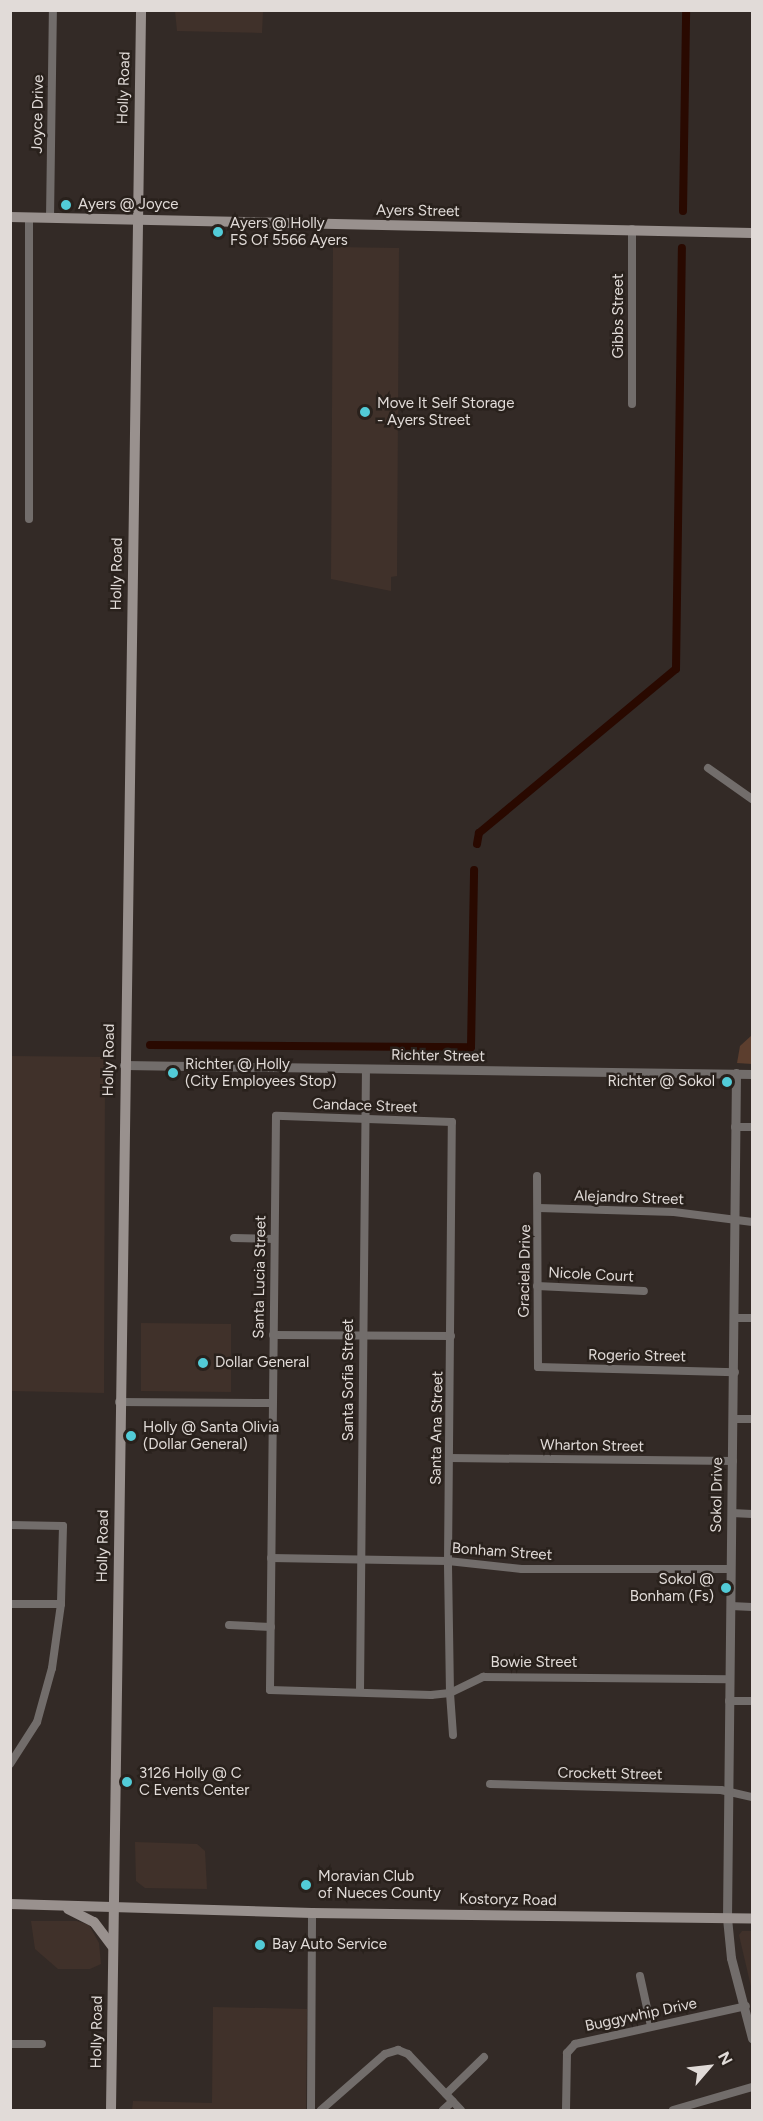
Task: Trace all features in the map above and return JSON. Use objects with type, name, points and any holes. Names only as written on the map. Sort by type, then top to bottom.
[{"type":"main road","name":"Holly Road","points":[[111,2110],[135,220],[141,10]]},
{"type":"main road","name":"Ayers Street","points":[[10,218],[752,232]]},
{"type":"main road","name":"Kostoryz Road","points":[[10,1904],[312,1913],[753,1918]]},
{"type":"main road","points":[[62,1906],[94,1922],[113,1948]]},
{"type":"street","name":"Joyce Drive","points":[[50,219],[53,10]]},
{"type":"street","points":[[29,218],[29,519]]},
{"type":"street","name":"Gibbs Street","points":[[632,229],[632,404]]},
{"type":"street","points":[[708,768],[753,799]]},
{"type":"street","name":"Richter Street","points":[[124,1065],[753,1074]]},
{"type":"street","name":"Santa Sofia Street","points":[[360,1691],[366,1070]]},
{"type":"street","name":"Sokol Drive","points":[[736,1073],[735,1372],[727,1917],[731,1958],[753,2038]]},
{"type":"street","name":"Candace Street","points":[[276,1116],[452,1122]]},
{"type":"street","name":"Santa Lucia Street","points":[[270,1690],[276,1116]]},
{"type":"street","name":"Santa Ana Street","points":[[452,1122],[448,1561],[453,1735]]},
{"type":"street","points":[[735,1127],[753,1127]]},
{"type":"street","name":"Graciela Drive","points":[[537,1176],[539,1208],[538,1367]]},
{"type":"street","name":"Alejandro Street","points":[[539,1208],[674,1212],[736,1222],[753,1222]]},
{"type":"street","points":[[234,1238],[274,1239]]},
{"type":"street","name":"Nicole Court","points":[[537,1286],[644,1291]]},
{"type":"street","points":[[734,1318],[753,1318]]},
{"type":"street","points":[[273,1335],[363,1338],[451,1336]]},
{"type":"street","name":"Rogerio Street","points":[[538,1367],[735,1372]]},
{"type":"street","points":[[119,1402],[272,1403]]},
{"type":"street","points":[[734,1419],[753,1419]]},
{"type":"street","name":"Wharton Street","points":[[450,1458],[733,1461]]},
{"type":"street","points":[[732,1513],[753,1514]]},
{"type":"street","points":[[10,1525],[63,1526],[61,1604],[52,1668],[37,1722],[10,1764]]},
{"type":"street","name":"Bonham Street","points":[[271,1558],[448,1561],[522,1569],[731,1569]]},
{"type":"street","points":[[10,1604],[61,1604]]},
{"type":"street","points":[[731,1606],[753,1607]]},
{"type":"street","points":[[228,1626],[271,1627]]},
{"type":"street","name":"Bowie Street","points":[[270,1690],[450,1693],[483,1677],[730,1679]]},
{"type":"street","points":[[729,1701],[753,1701]]},
{"type":"street","name":"Crockett Street","points":[[490,1784],[728,1792],[753,1797]]},
{"type":"street","points":[[311,2110],[312,1913]]},
{"type":"street","points":[[640,1976],[651,2026]]},
{"type":"street","name":"Buggywhip Drive","points":[[566,2110],[569,2048],[651,2026],[746,2006]]},
{"type":"street","points":[[10,2044],[42,2044]]},
{"type":"street","points":[[321,2110],[392,2051],[404,2051],[461,2110]]},
{"type":"street","points":[[446,2094],[484,2057]]},
{"type":"street","points":[[673,2110],[753,2087]]},
{"type":"street","points":[[443,2110],[453,2101]]},
{"type":"shaded area","points":[[175,11],[263,11],[262,33],[177,31]]},
{"type":"shaded area","name":"Move It Self Storage - Ayers Street","points":[[333,247],[399,248],[397,576],[391,577],[391,591],[331,579]]},
{"type":"shaded area","points":[[752,1035],[752,1064],[737,1063],[740,1046]]},
{"type":"shaded area","points":[[11,1056],[105,1057],[104,1393],[11,1391]]},
{"type":"shaded area","points":[[141,1323],[231,1324],[231,1392],[141,1391]]},
{"type":"shaded area","points":[[135,1842],[197,1844],[205,1851],[207,1889],[145,1888],[136,1881]]},
{"type":"shaded area","points":[[31,1921],[77,1921],[89,1925],[99,1943],[101,1964],[90,1969],[58,1969],[35,1949]]},
{"type":"shaded area","points":[[742,1931],[752,1931],[752,1991],[739,1935]]},
{"type":"shaded area","points":[[213,2007],[307,2009],[306,2110],[132,2110],[133,2101],[212,2103]]},
{"type":"waterway","points":[[683,211],[686,10]]},
{"type":"waterway","points":[[477,844],[479,833],[676,669],[682,248]]},
{"type":"waterway","points":[[150,1045],[471,1047],[474,870]]},
{"type":"place","name":"Ayers @ Joyce","points":[[66,205]]},
{"type":"place","name":"Ayers @ Holly FS Of 5566 Ayers","points":[[218,232]]},
{"type":"place","name":"Move It Self Storage - Ayers Street","points":[[365,412]]},
{"type":"place","name":"Richter @ Holly (City Employees Stop)","points":[[173,1073]]},
{"type":"place","name":"Richter @ Sokol","points":[[727,1082]]},
{"type":"place","name":"Dollar General","points":[[203,1363]]},
{"type":"place","name":"Holly @ Santa Olivia (Dollar General)","points":[[131,1436]]},
{"type":"place","name":"Sokol @ Bonham (Fs)","points":[[726,1588]]},
{"type":"place","name":"3126 Holly @ C C Events Center","points":[[127,1782]]},
{"type":"place","name":"Moravian Club of Nueces County","points":[[306,1885]]},
{"type":"place","name":"Bay Auto Service","points":[[260,1945]]}]
